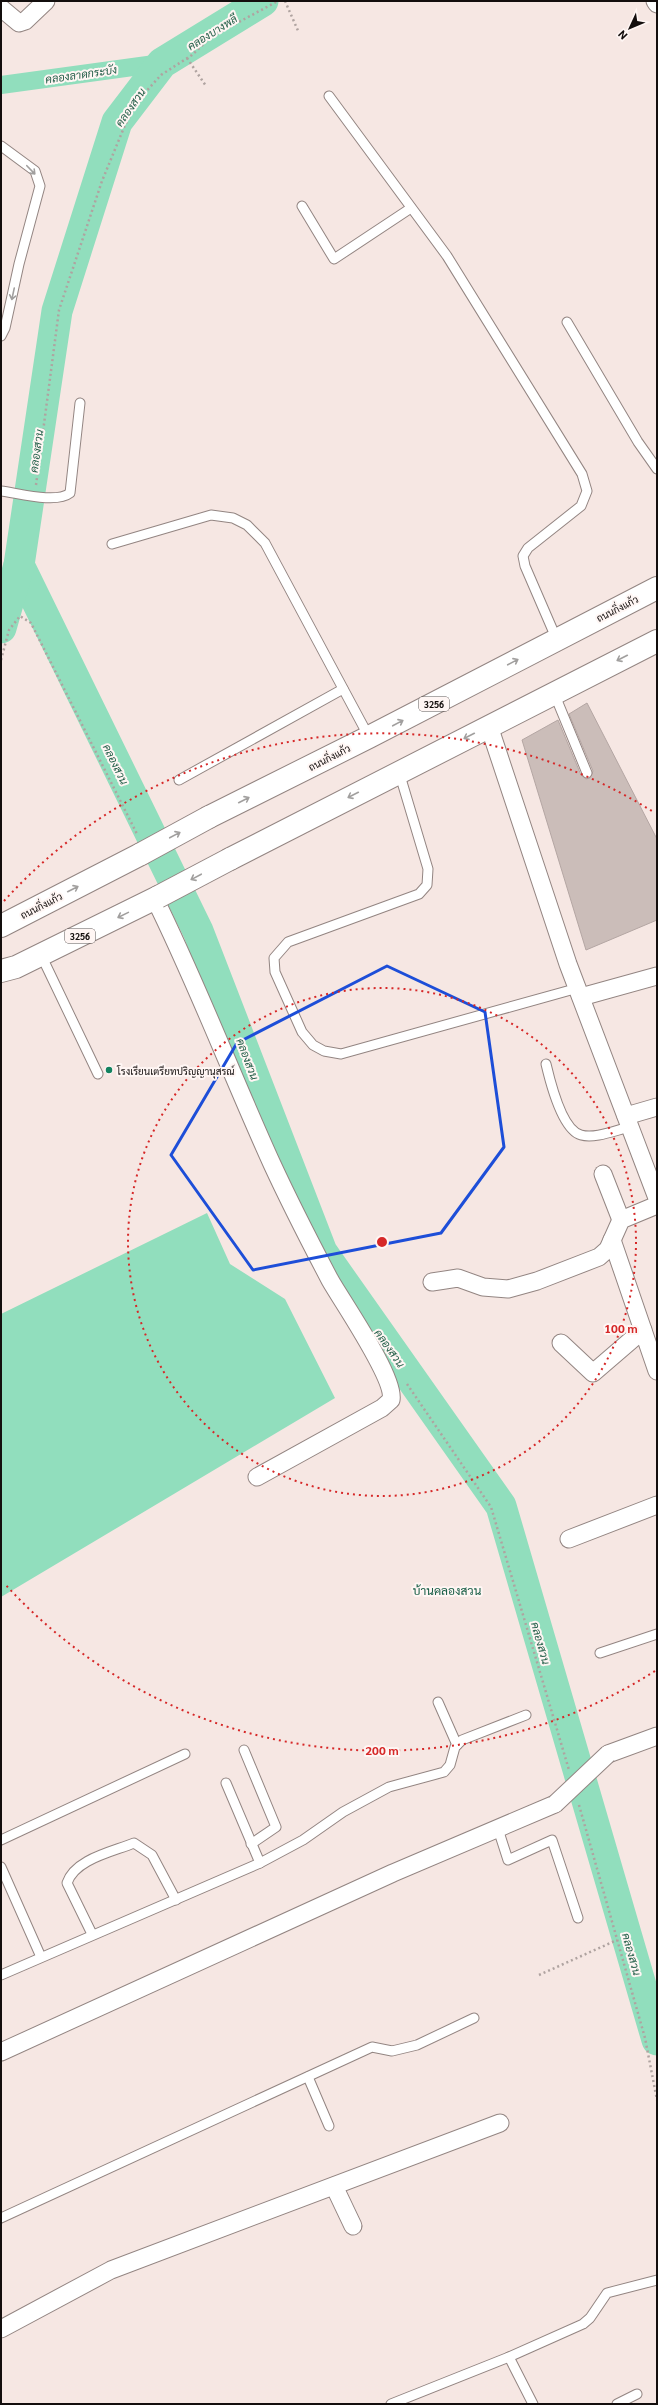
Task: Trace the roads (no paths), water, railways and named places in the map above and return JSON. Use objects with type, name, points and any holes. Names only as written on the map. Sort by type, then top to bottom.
[{"type":"main road","name":"ถนนกิ่งแก้ว","points":[[1,926],[141,854],[209,817],[369,737],[657,588]]},
{"type":"main road","name":"3256","points":[[6,973],[157,898],[399,771],[657,641]]},
{"type":"street","points":[[1,8],[19,23],[25,21],[46,1]]},
{"type":"street","points":[[489,726],[579,993],[657,1198]]},
{"type":"street","points":[[157,898],[180,948],[272,1165],[331,1281],[383,1369],[392,1393],[391,1400],[382,1408],[257,1477]]},
{"type":"street","points":[[579,993],[657,976]]},
{"type":"street","points":[[628,1121],[657,1107]]},
{"type":"street","points":[[603,1174],[621,1220]]},
{"type":"street","points":[[432,1282],[458,1278],[483,1287],[508,1289],[599,1257],[608,1249],[621,1220],[657,1205]]},
{"type":"street","points":[[612,1240],[657,1371]]},
{"type":"street","points":[[561,1343],[593,1374],[643,1330]]},
{"type":"street","points":[[569,1539],[657,1505]]},
{"type":"street","points":[[1,2052],[393,1873],[555,1804],[608,1754],[657,1736]]},
{"type":"street","points":[[1,2329],[111,2270],[500,2123]]},
{"type":"street","points":[[334,2186],[353,2226]]},
{"type":"lane","points":[[329,96],[447,256],[582,474],[587,491],[581,506],[528,548],[523,556],[525,566],[557,640]]},
{"type":"lane","points":[[1,146],[35,171],[40,186],[19,264],[5,328],[1,336]]},
{"type":"lane","points":[[302,206],[334,259],[412,208]]},
{"type":"lane","points":[[567,322],[638,442],[657,469]]},
{"type":"lane","points":[[1,491],[64,498],[70,493],[80,403]]},
{"type":"lane","points":[[112,544],[211,515],[233,518],[247,525],[265,543],[369,737]]},
{"type":"lane","points":[[179,780],[343,689]]},
{"type":"lane","points":[[554,693],[588,773]]},
{"type":"lane","points":[[399,771],[428,869],[427,885],[419,894],[288,942],[274,958],[275,972],[302,1032],[313,1045],[324,1051],[341,1054],[579,993]]},
{"type":"lane","points":[[41,955],[98,1074]]},
{"type":"lane","points":[[546,1064],[552,1089],[568,1125],[575,1132],[580,1135],[590,1136],[628,1121]]},
{"type":"lane","points":[[600,1653],[657,1634]]},
{"type":"lane","points":[[438,1702],[457,1745]]},
{"type":"lane","points":[[1,1975],[92,1934],[176,1900],[260,1863],[303,1840],[343,1812],[389,1787],[444,1772],[450,1765],[457,1745],[462,1740],[526,1715]]},
{"type":"lane","points":[[244,1750],[276,1827],[251,1844]]},
{"type":"lane","points":[[1,1840],[185,1754]]},
{"type":"lane","points":[[226,1783],[260,1863]]},
{"type":"lane","points":[[498,1829],[508,1860],[552,1840],[578,1918]]},
{"type":"lane","points":[[92,1934],[67,1884],[70,1876],[77,1866],[134,1842],[152,1855],[176,1900]]},
{"type":"lane","points":[[1,1867],[41,1957]]},
{"type":"lane","points":[[1,2218],[372,2047],[392,2051],[417,2045],[474,2018]]},
{"type":"lane","points":[[308,2077],[329,2126]]},
{"type":"lane","points":[[391,2404],[509,2358],[583,2324],[590,2318],[607,2292],[657,2280]]},
{"type":"lane","points":[[509,2358],[532,2404]]},
{"type":"lane","points":[[617,2404],[637,2394]]},
{"type":"waterway","name":"คลองสวน","points":[[1,628],[19,565],[57,311],[117,122],[162,63],[263,1]]},
{"type":"waterway","name":"คลองลาดกระบัง","points":[[1,85],[162,63]]},
{"type":"waterway","name":"คลองสวน","points":[[19,565],[198,931],[322,1252],[501,1506],[657,2040]]},
{"type":"place","name":"โรงเรียนเตรียทปริญญานุสรณ์","points":[[109,1070]]},
{"type":"district","name":"บ้านคลองสวน","points":[[447,1590]]},
{"type":"water label","name":"คลองบางพลี","points":[[212,32]]}]
